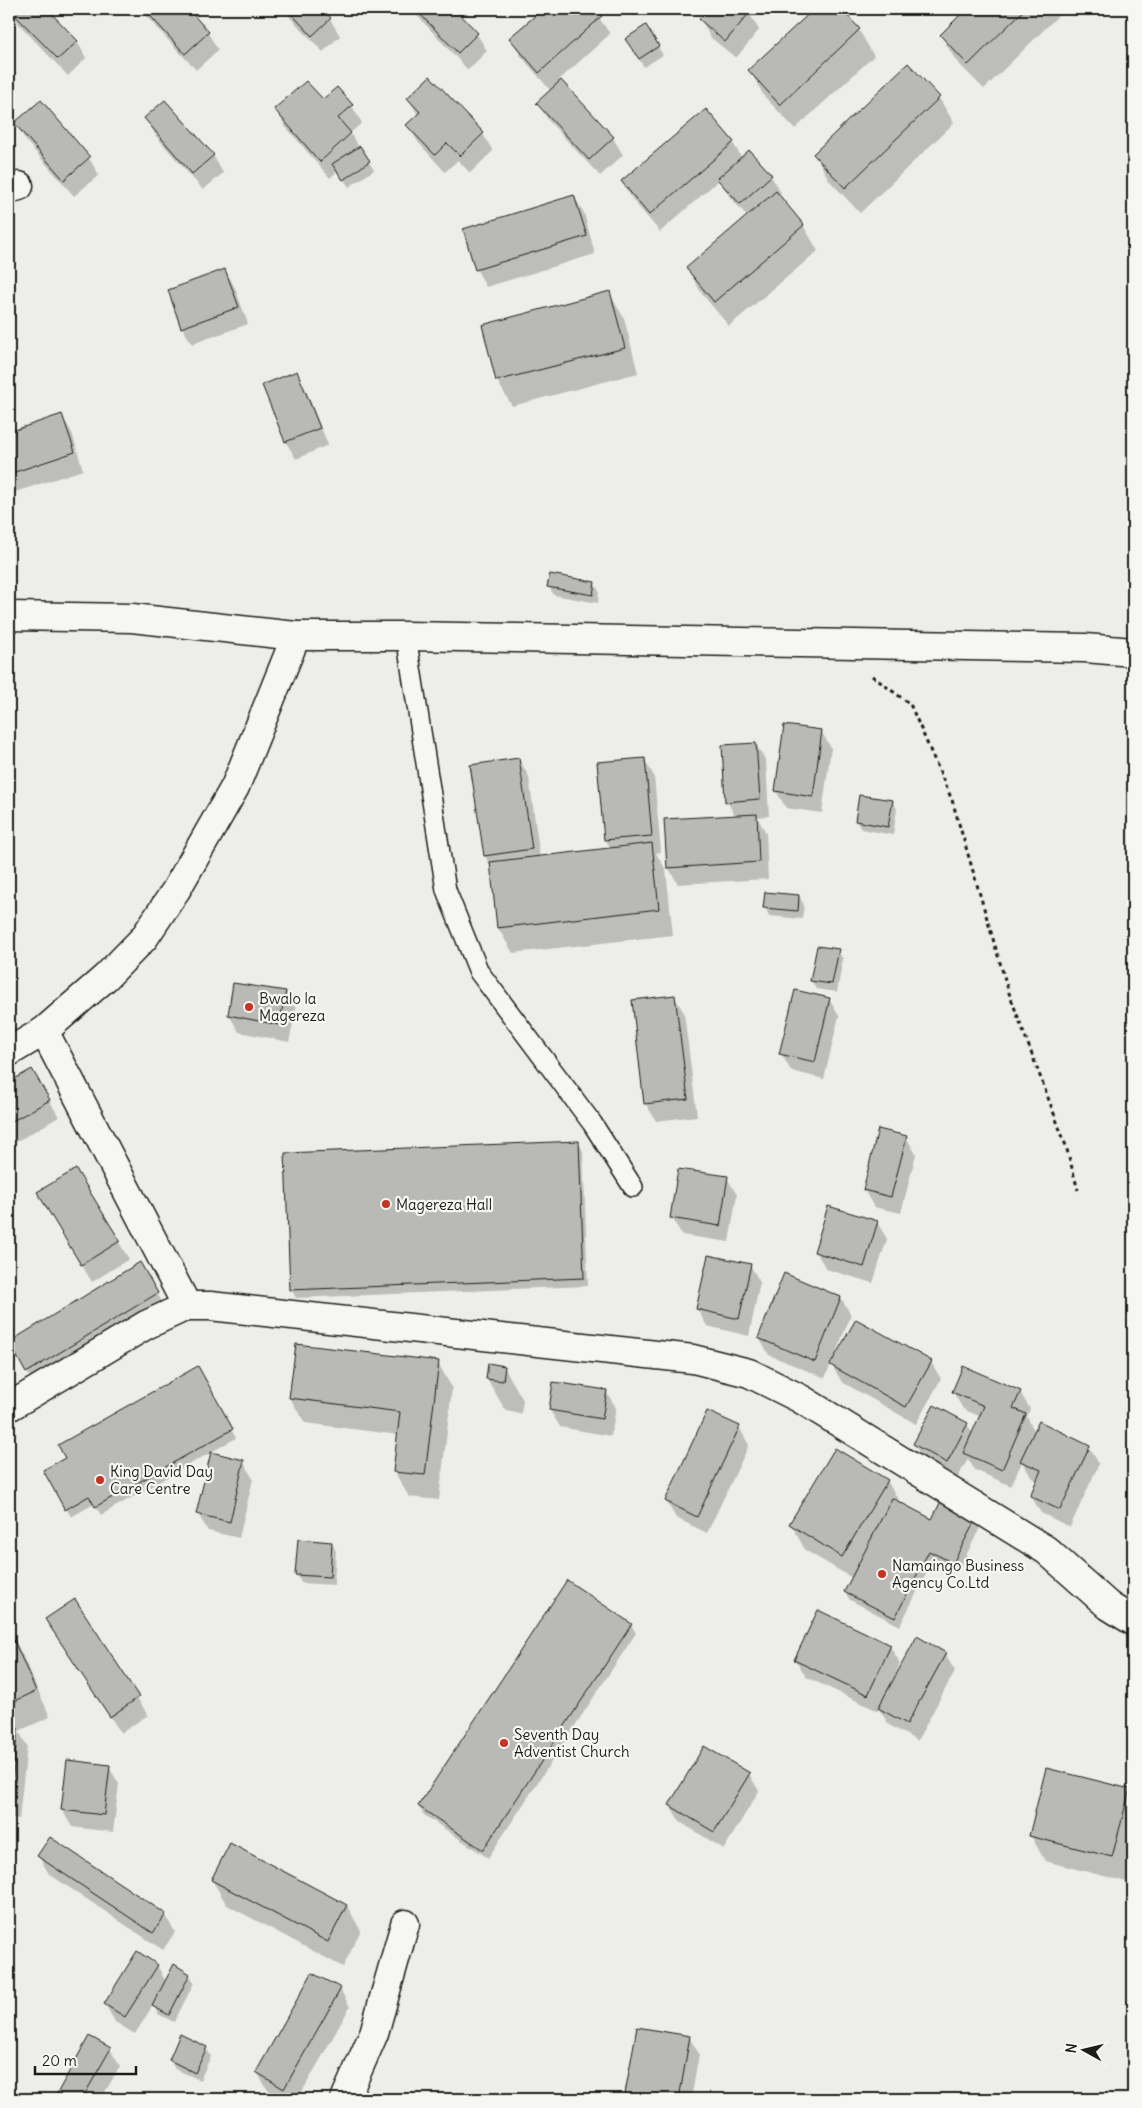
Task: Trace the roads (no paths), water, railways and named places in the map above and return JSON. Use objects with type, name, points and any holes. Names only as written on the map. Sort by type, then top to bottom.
[{"type":"street","points":[[9,616],[132,618],[296,636],[406,636],[1086,648],[1133,652]]},
{"type":"street","points":[[9,1052],[44,1031],[106,977],[144,938],[176,890],[235,787],[296,636]]},
{"type":"street","points":[[44,1031],[187,1306]]},
{"type":"street","points":[[9,1406],[146,1325],[187,1306],[220,1307],[693,1359],[749,1373],[801,1399],[1046,1550],[1109,1606],[1133,1621]]},
{"type":"street","points":[[345,2099],[374,2033],[405,1924]]},
{"type":"lane","points":[[406,636],[446,890],[478,972],[592,1123],[634,1187]]},
{"type":"place","name":"Bwalo la Magereza","points":[[249,1007]]},
{"type":"place","name":"Magereza Hall","points":[[386,1204]]},
{"type":"place","name":"King David Day Care Centre","points":[[100,1480]]},
{"type":"place","name":"Namaingo Business Agency Co.Ltd","points":[[882,1574]]},
{"type":"place","name":"Seventh Day Adventist Church","points":[[504,1743]]}]
